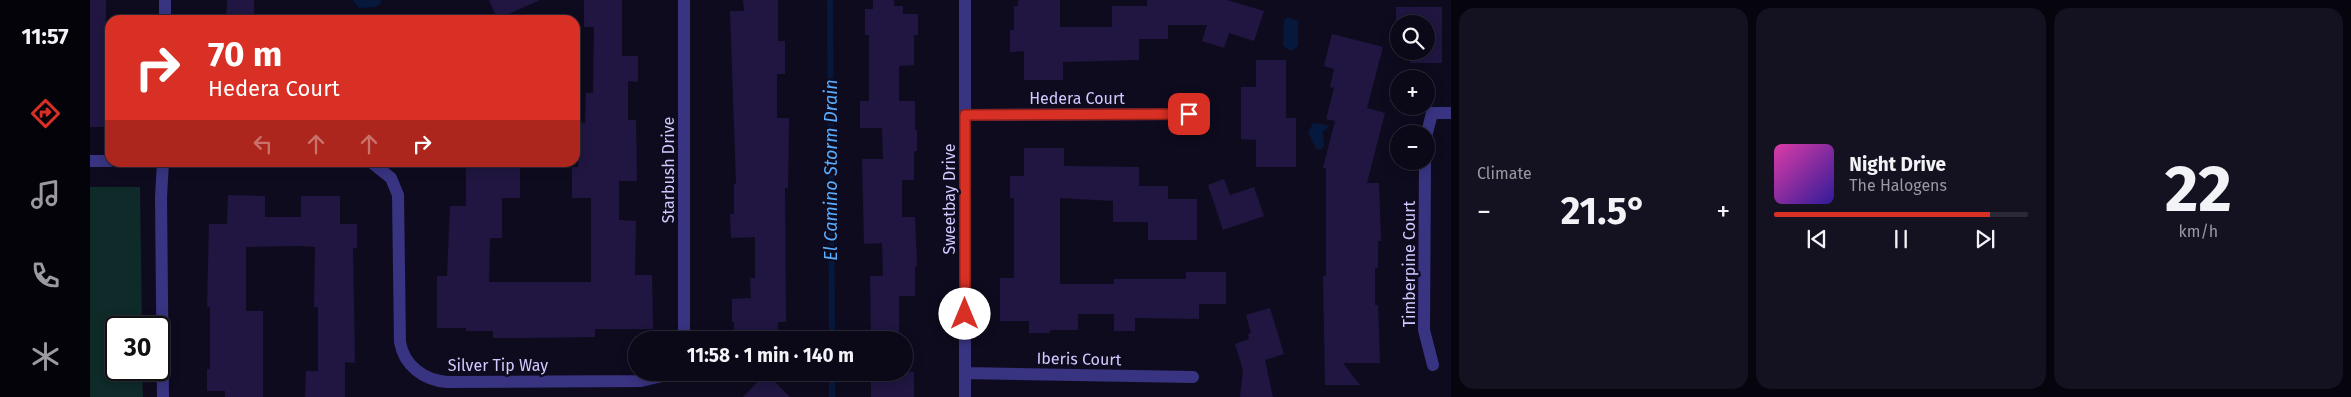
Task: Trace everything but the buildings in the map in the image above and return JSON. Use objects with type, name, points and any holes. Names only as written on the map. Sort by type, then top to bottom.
[{"type":"street","points":[[165,0],[165,15]]},
{"type":"street","name":"Starbush Drive","points":[[684,0],[684,331]]},
{"type":"street","name":"Sweetbay Drive","points":[[965,0],[965,397]]},
{"type":"street","points":[[1429,125],[1432,113],[1451,113]]},
{"type":"street","name":"Hedera Court","points":[[965,115],[1189,114]]},
{"type":"street","points":[[90,161],[105,161]]},
{"type":"street","points":[[163,167],[161,197],[163,397]]},
{"type":"street","name":"Silver Tip Way","points":[[378,167],[386,173],[396,187],[399,204],[400,342],[404,355],[414,369],[428,378],[447,382],[641,381]]},
{"type":"street","name":"Timberpine Court","points":[[1425,170],[1424,330],[1433,365]]},
{"type":"street","name":"Iberis Court","points":[[965,373],[1193,377]]},
{"type":"green space","points":[[90,187],[140,187],[142,316],[105,316],[105,381],[142,381],[143,397],[90,397]]},
{"type":"water","points":[[353,0],[381,0],[381,3],[376,7],[359,8]]},
{"type":"water","points":[[1287,17],[1298,21],[1298,46],[1291,51],[1283,46],[1284,21]]},
{"type":"water","points":[[1313,123],[1327,125],[1328,128],[1323,131],[1324,146],[1317,150],[1308,133]]},
{"type":"waterway","name":"El Camino Storm Drain","points":[[830,0],[832,331]]},
{"type":"waterway","name":"El Camino Storm Drain","points":[[832,381],[832,397]]},
{"type":"route","points":[[965,314],[965,115],[1189,114]]}]
